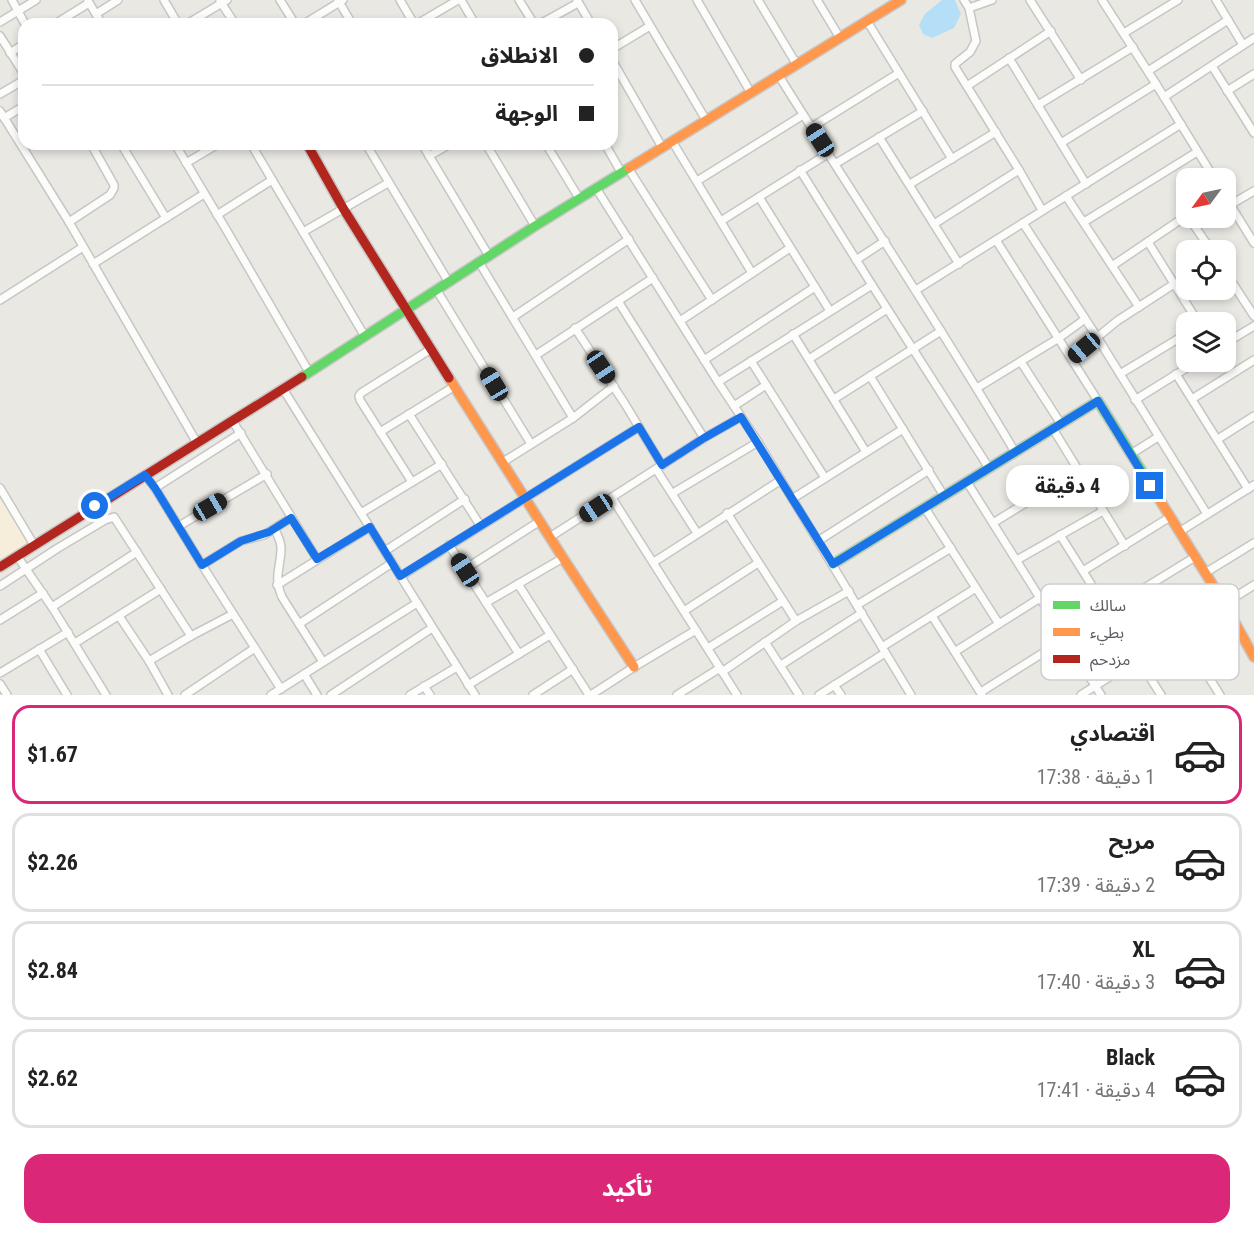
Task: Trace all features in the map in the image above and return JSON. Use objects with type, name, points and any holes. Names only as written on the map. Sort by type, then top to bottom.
[{"type":"main road","points":[[0,567],[579,198],[901,0]]},
{"type":"main road","points":[[311,150],[343,208],[431,349],[634,667]]},
{"type":"main road","points":[[833,564],[1098,401],[1212,584]]},
{"type":"main road","points":[[1239,630],[1254,657]]},
{"type":"street","points":[[12,0],[22,18]]},
{"type":"street","points":[[0,22],[36,0]]},
{"type":"street","points":[[96,14],[118,0]]},
{"type":"street","points":[[164,0],[174,18]]},
{"type":"street","points":[[280,0],[291,18]]},
{"type":"street","points":[[400,0],[411,18]]},
{"type":"street","points":[[426,18],[459,0],[471,18]]},
{"type":"street","points":[[519,0],[530,18]]},
{"type":"street","points":[[635,0],[706,120]]},
{"type":"street","points":[[697,0],[751,93]]},
{"type":"street","points":[[758,0],[797,64]]},
{"type":"street","points":[[817,0],[840,38]]},
{"type":"street","points":[[880,0],[886,9]]},
{"type":"street","points":[[964,0],[969,9],[976,41],[970,52],[955,65],[1042,210]]},
{"type":"street","points":[[969,9],[992,0]]},
{"type":"street","points":[[1030,0],[1081,80]]},
{"type":"street","points":[[1102,0],[1207,168]]},
{"type":"street","points":[[1124,33],[1176,0]]},
{"type":"street","points":[[1216,0],[1243,45]]},
{"type":"street","points":[[64,18],[88,1],[98,18]]},
{"type":"street","points":[[196,18],[223,1],[232,18]]},
{"type":"street","points":[[313,18],[340,1],[348,18]]},
{"type":"street","points":[[550,18],[577,1],[587,18]]},
{"type":"street","points":[[1148,71],[1228,20]]},
{"type":"street","points":[[867,21],[952,159]]},
{"type":"street","points":[[618,45],[650,26]]},
{"type":"street","points":[[966,86],[1051,31]]},
{"type":"street","points":[[0,36],[18,65]]},
{"type":"street","points":[[1164,97],[1254,38]]},
{"type":"street","points":[[1038,105],[1133,47]]},
{"type":"street","points":[[10,53],[18,48]]},
{"type":"street","points":[[1009,58],[1086,184]]},
{"type":"street","points":[[1212,66],[1254,133]]},
{"type":"street","points":[[618,70],[662,147]]},
{"type":"street","points":[[812,127],[899,73]]},
{"type":"street","points":[[1227,91],[1254,74]]},
{"type":"street","points":[[779,76],[916,290],[1015,452]]},
{"type":"street","points":[[0,94],[18,84]]},
{"type":"street","points":[[1061,144],[1156,84]]},
{"type":"street","points":[[18,108],[2,115],[18,141]]},
{"type":"street","points":[[835,164],[923,111]]},
{"type":"street","points":[[697,181],[803,114]]},
{"type":"street","points":[[916,290],[1181,124]]},
{"type":"street","points":[[910,184],[996,132]]},
{"type":"street","points":[[879,137],[959,264]]},
{"type":"street","points":[[672,141],[752,273]]},
{"type":"street","points":[[24,150],[69,222],[197,442]]},
{"type":"street","points":[[69,222],[110,195],[114,189],[94,150]]},
{"type":"street","points":[[125,150],[166,218]]},
{"type":"street","points":[[178,150],[309,372]]},
{"type":"street","points":[[186,163],[208,150]]},
{"type":"street","points":[[254,150],[364,335]]},
{"type":"street","points":[[369,150],[448,281]]},
{"type":"street","points":[[426,150],[489,255]]},
{"type":"street","points":[[429,156],[440,150]]},
{"type":"street","points":[[490,150],[535,226]]},
{"type":"street","points":[[550,150],[579,198]]},
{"type":"street","points":[[610,150],[712,300]]},
{"type":"street","points":[[1084,222],[1197,152]]},
{"type":"street","points":[[722,221],[829,153]]},
{"type":"street","points":[[800,170],[989,468]]},
{"type":"street","points":[[934,224],[1019,170]]},
{"type":"street","points":[[218,215],[272,180]]},
{"type":"street","points":[[303,232],[388,183]]},
{"type":"street","points":[[596,188],[758,442],[911,695]]},
{"type":"street","points":[[1236,202],[1254,191]]},
{"type":"street","points":[[93,264],[204,194]]},
{"type":"street","points":[[1066,196],[1139,307]]},
{"type":"street","points":[[759,197],[830,311]]},
{"type":"street","points":[[1236,215],[1254,243]]},
{"type":"street","points":[[1023,223],[1207,514]]},
{"type":"street","points":[[1112,266],[1176,224]]},
{"type":"street","points":[[513,317],[629,239]]},
{"type":"street","points":[[996,240],[1098,401]]},
{"type":"street","points":[[856,260],[885,241]]},
{"type":"street","points":[[1148,242],[1192,312]]},
{"type":"street","points":[[0,300],[83,247]]},
{"type":"street","points":[[680,321],[790,248]]},
{"type":"street","points":[[479,262],[573,418]]},
{"type":"street","points":[[536,355],[653,278]]},
{"type":"street","points":[[1072,358],[1117,321],[1174,284]]},
{"type":"street","points":[[718,382],[872,285]]},
{"type":"street","points":[[704,360],[815,286]]},
{"type":"street","points":[[1236,288],[1254,316]]},
{"type":"street","points":[[436,289],[531,444]]},
{"type":"street","points":[[618,302],[704,438]]},
{"type":"street","points":[[809,358],[887,309]]},
{"type":"street","points":[[977,388],[1059,338],[1085,319]]},
{"type":"street","points":[[1236,337],[1254,326]]},
{"type":"street","points":[[575,328],[639,427],[673,493],[697,533]]},
{"type":"street","points":[[834,399],[941,331]]},
{"type":"street","points":[[794,334],[866,452]]},
{"type":"street","points":[[1120,374],[1176,340]]},
{"type":"street","points":[[412,482],[359,396],[431,349]]},
{"type":"street","points":[[1192,399],[1254,360]]},
{"type":"street","points":[[752,361],[825,478]]},
{"type":"street","points":[[1021,362],[1061,424]]},
{"type":"street","points":[[1135,400],[1179,372]]},
{"type":"street","points":[[1176,374],[1251,487],[1179,532]]},
{"type":"street","points":[[870,376],[944,496]]},
{"type":"street","points":[[380,432],[455,386]]},
{"type":"street","points":[[503,462],[573,418],[614,386]]},
{"type":"street","points":[[734,406],[766,386]]},
{"type":"street","points":[[283,388],[475,695]]},
{"type":"street","points":[[409,414],[480,525]]},
{"type":"street","points":[[1218,439],[1254,416]]},
{"type":"street","points":[[550,537],[704,438],[741,417]]},
{"type":"street","points":[[232,420],[317,559]]},
{"type":"street","points":[[400,576],[639,427]]},
{"type":"street","points":[[792,499],[903,429]]},
{"type":"street","points":[[1053,429],[1125,546]]},
{"type":"street","points":[[155,488],[241,433]]},
{"type":"street","points":[[1131,454],[1158,437]]},
{"type":"street","points":[[673,493],[758,442]]},
{"type":"street","points":[[361,513],[442,464]]},
{"type":"street","points":[[818,541],[929,470]]},
{"type":"street","points":[[993,523],[1079,471]]},
{"type":"street","points":[[179,526],[267,474]]},
{"type":"street","points":[[145,475],[281,689]]},
{"type":"street","points":[[654,562],[781,480]]},
{"type":"street","points":[[956,651],[1040,598],[967,482]]},
{"type":"street","points":[[0,488],[34,545]]},
{"type":"street","points":[[612,498],[737,695]]},
{"type":"street","points":[[385,551],[465,499]]},
{"type":"street","points":[[95,506],[105,520]]},
{"type":"street","points":[[925,508],[999,624]]},
{"type":"street","points":[[1017,560],[1103,511]]},
{"type":"street","points":[[727,513],[796,621]]},
{"type":"street","points":[[0,586],[58,548],[114,517],[191,636]]},
{"type":"street","points":[[1083,571],[1170,517]]},
{"type":"street","points":[[202,565],[241,541],[264,535],[291,518]]},
{"type":"street","points":[[465,570],[540,521]]},
{"type":"street","points":[[277,585],[370,527]]},
{"type":"street","points":[[275,529],[281,548],[277,585],[282,597],[323,662]]},
{"type":"street","points":[[1060,535],[1091,584]]},
{"type":"street","points":[[1205,573],[1254,543]]},
{"type":"street","points":[[449,545],[519,654]]},
{"type":"street","points":[[857,605],[951,548]]},
{"type":"street","points":[[52,607],[137,552]]},
{"type":"street","points":[[17,556],[52,607],[106,695]]},
{"type":"street","points":[[1151,584],[1195,557]]},
{"type":"street","points":[[487,602],[563,558]]},
{"type":"street","points":[[299,624],[392,563]]},
{"type":"street","points":[[684,611],[758,563]]},
{"type":"street","points":[[518,584],[590,695],[696,630]]},
{"type":"street","points":[[1239,594],[1254,585]]},
{"type":"street","points":[[819,695],[976,588]]},
{"type":"street","points":[[75,643],[161,590]]},
{"type":"street","points":[[677,695],[849,591]]},
{"type":"street","points":[[0,620],[43,593]]},
{"type":"street","points":[[708,648],[783,601]]},
{"type":"street","points":[[271,695],[417,603]]},
{"type":"street","points":[[781,665],[862,613]]},
{"type":"street","points":[[149,661],[233,614]]},
{"type":"street","points":[[119,616],[168,695]]},
{"type":"street","points":[[932,616],[982,693],[1041,655]]},
{"type":"street","points":[[331,695],[432,628]]},
{"type":"street","points":[[0,673],[68,632]]},
{"type":"street","points":[[468,685],[550,635]]},
{"type":"street","points":[[765,642],[799,695]]},
{"type":"street","points":[[185,695],[255,648]]},
{"type":"street","points":[[39,649],[67,695]]},
{"type":"street","points":[[410,695],[457,667]]},
{"type":"street","points":[[533,695],[573,669]]},
{"type":"street","points":[[304,674],[317,695]]},
{"type":"street","points":[[1092,680],[1101,695]]},
{"type":"street","points":[[1081,695],[1105,680]]},
{"type":"street","points":[[1152,680],[1161,695]]},
{"type":"street","points":[[1210,680],[1220,695]]},
{"type":"street","points":[[0,684],[7,695]]},
{"type":"street","points":[[834,685],[840,695]]},
{"type":"street","points":[[424,686],[430,695]]},
{"type":"shaded area","points":[[0,495],[28,543],[0,560]]},
{"type":"water","points":[[942,0],[955,0],[961,14],[954,28],[932,38],[923,34],[919,25],[925,14]]},
{"type":"traffic: fast","points":[[302,377],[629,168]]},
{"type":"traffic: fast","points":[[833,564],[1098,401],[1156,494]]},
{"type":"traffic: slow","points":[[629,168],[901,0]]},
{"type":"traffic: slow","points":[[449,378],[634,667]]},
{"type":"traffic: slow","points":[[1156,494],[1212,584]]},
{"type":"traffic: slow","points":[[1239,630],[1254,657]]},
{"type":"traffic: jam","points":[[310,150],[343,208],[449,378]]},
{"type":"traffic: jam","points":[[0,567],[302,377]]},
{"type":"route","points":[[95,506],[145,475],[202,565],[241,541],[269,532],[291,518],[317,559],[370,527],[400,576],[639,427],[662,465],[741,417],[833,564],[1098,401],[1150,486]]}]
